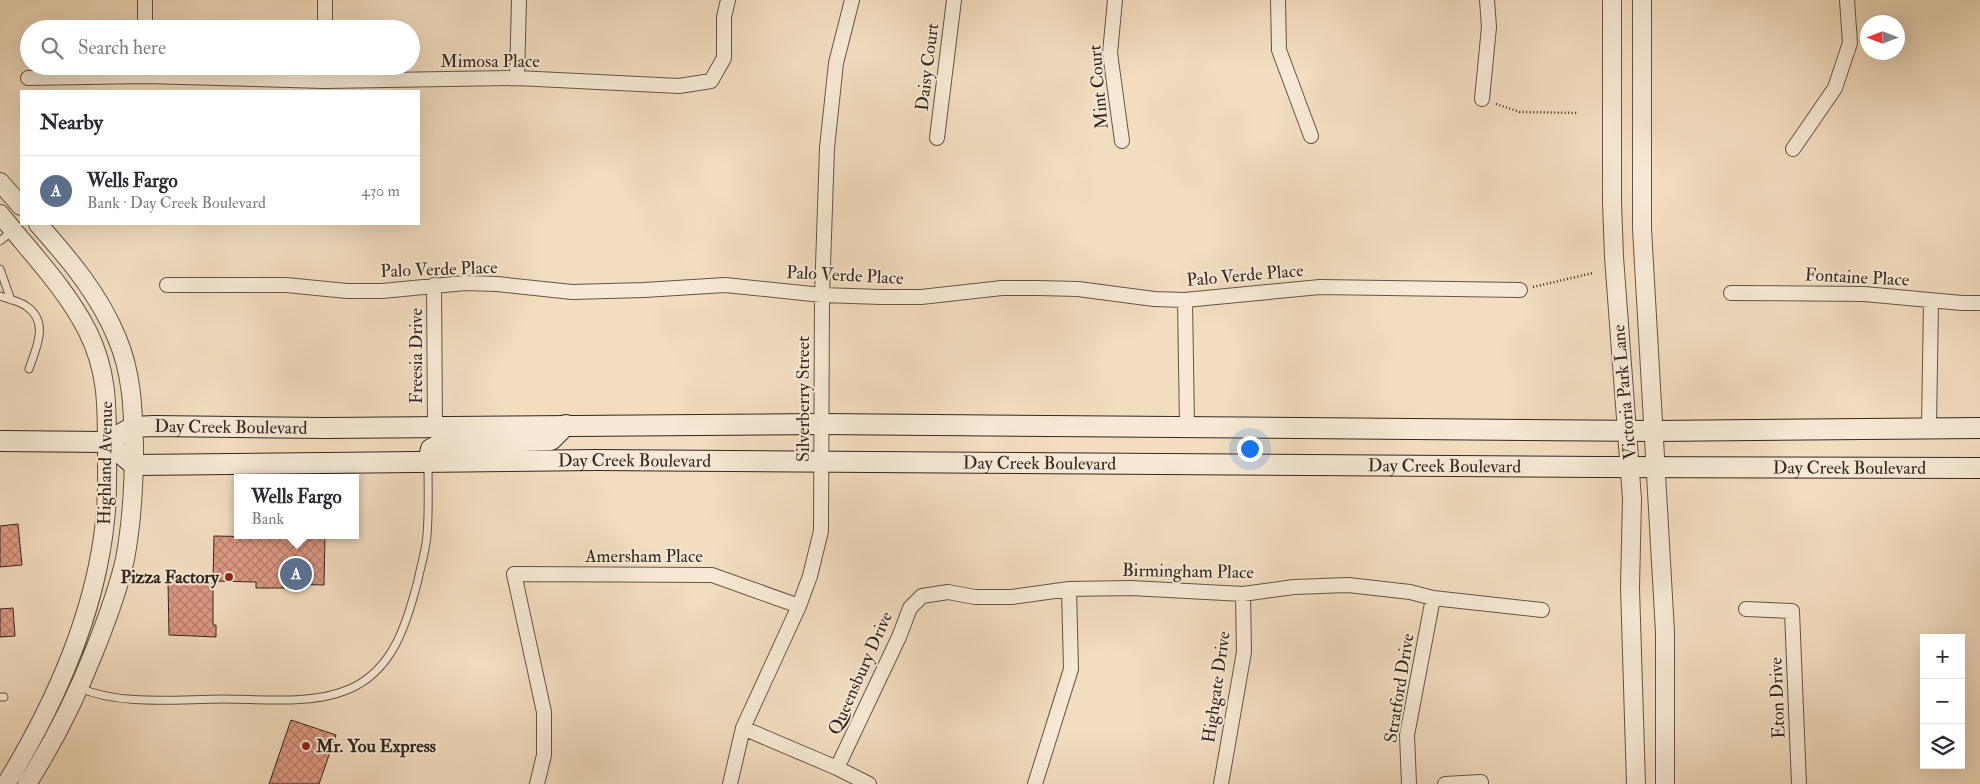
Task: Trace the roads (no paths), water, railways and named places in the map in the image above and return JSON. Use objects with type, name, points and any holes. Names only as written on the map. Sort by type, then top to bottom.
[{"type":"main road","name":"Day Creek Boulevard","points":[[107,442],[134,426],[435,427],[821,424],[1654,431],[1980,428]]},
{"type":"main road","points":[[428,462],[431,449],[440,444],[551,440],[566,426]]},
{"type":"main road","points":[[0,441],[107,442],[134,465]]},
{"type":"main road","name":"Day Creek Boulevard","points":[[134,465],[596,460],[821,460],[1980,468]]},
{"type":"street","points":[[145,0],[145,20]]},
{"type":"street","points":[[325,0],[325,20]]},
{"type":"street","points":[[517,78],[519,0]]},
{"type":"street","name":"Mimosa Place","points":[[217,75],[324,81],[517,78],[679,86],[711,82],[724,58],[724,17],[728,0]]},
{"type":"street","name":"Silverberry Street","points":[[730,784],[743,728],[799,606],[810,576],[821,532],[822,295],[827,148],[836,63],[852,0]]},
{"type":"street","name":"Daisy Court","points":[[937,138],[954,0]]},
{"type":"street","name":"Mint Court","points":[[1115,0],[1110,53],[1122,141]]},
{"type":"street","points":[[1278,0],[1279,50],[1311,136]]},
{"type":"street","points":[[1482,99],[1489,27],[1487,0]]},
{"type":"street","name":"Victoria Park Lane","points":[[1612,0],[1613,220],[1630,467],[1636,784]]},
{"type":"street","name":"Victoria Park Lane","points":[[1642,0],[1642,229],[1665,632],[1665,784]]},
{"type":"street","points":[[1794,148],[1835,88],[1850,43],[1847,0]]},
{"type":"street","name":"Mimosa Place","points":[[28,78],[78,75]]},
{"type":"street","points":[[324,75],[324,81]]},
{"type":"street","points":[[0,182],[20,205]]},
{"type":"street","name":"Highland Avenue","points":[[0,214],[6,236],[74,306],[99,359],[106,391],[108,496],[94,586],[82,626],[40,726],[6,784]]},
{"type":"street","name":"Highland Avenue","points":[[27,784],[52,744],[80,688],[106,624],[125,559],[133,495],[134,465],[132,394],[128,370],[109,320],[82,276],[39,225]]},
{"type":"street","name":"Palo Verde Place","points":[[167,285],[286,285],[347,291],[464,283],[497,284],[572,292],[725,285],[822,295],[882,298],[921,297],[1002,288],[1038,288],[1078,289],[1154,299],[1185,300],[1320,287],[1520,290]]},
{"type":"street","name":"Freesia Drive","points":[[434,285],[435,427]]},
{"type":"street","name":"Fontaine Place","points":[[1731,293],[1864,294],[1980,304]]},
{"type":"street","points":[[1185,300],[1187,427]]},
{"type":"street","points":[[1929,427],[1931,301]]},
{"type":"street","name":"Amersham Place","points":[[538,784],[544,755],[544,712],[514,574],[712,575],[799,606]]},
{"type":"street","name":"Birmingham Place","points":[[922,596],[948,592],[975,597],[1012,597],[1068,589],[1131,588],[1244,594],[1294,587],[1348,585],[1410,592],[1433,598],[1542,610]]},
{"type":"street","points":[[1035,784],[1071,669],[1068,589]]},
{"type":"street","name":"Highgate Drive","points":[[1221,784],[1244,652],[1244,594]]},
{"type":"street","name":"Queensbury Drive","points":[[837,768],[899,637],[910,608],[922,596]]},
{"type":"street","name":"Stratford Drive","points":[[1409,784],[1407,735],[1433,598]]},
{"type":"street","name":"Eton Drive","points":[[1746,609],[1792,611],[1799,784]]},
{"type":"street","points":[[743,728],[870,784]]},
{"type":"street","points":[[1445,784],[1482,782]]},
{"type":"lane","points":[[0,269],[11,300]]},
{"type":"lane","points":[[0,296],[26,306],[39,321],[40,335],[29,369]]},
{"type":"lane","points":[[80,688],[106,697],[140,699],[303,699],[332,695],[361,684],[374,674],[395,647],[410,610],[427,535],[428,462]]},
{"type":"place","name":"Wells Fargo","points":[[296,574]]},
{"type":"place","name":"Pizza Factory","points":[[229,577]]},
{"type":"place","name":"Mr. You Express","points":[[306,746]]}]
